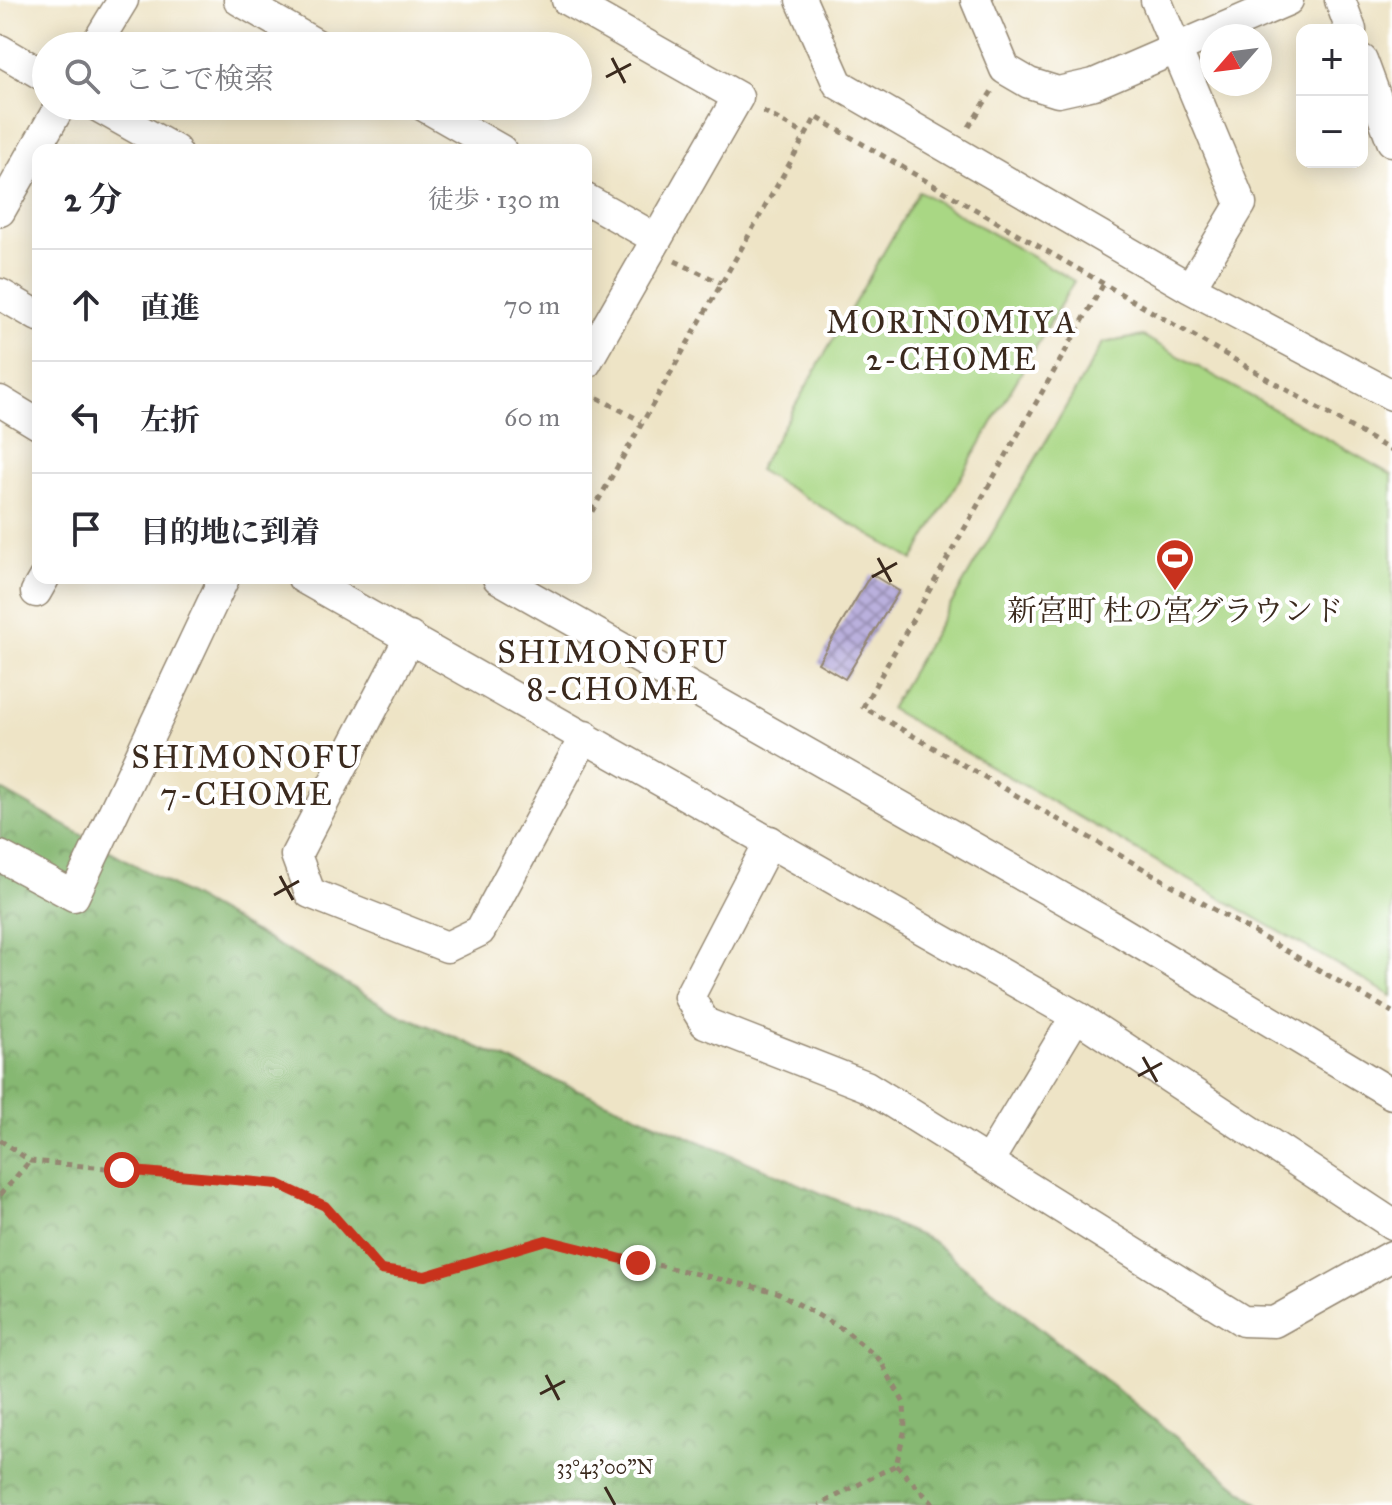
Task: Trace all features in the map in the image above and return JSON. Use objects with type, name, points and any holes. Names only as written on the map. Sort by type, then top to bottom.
[{"type":"street","points":[[104,32],[123,0]]},
{"type":"street","points":[[239,0],[295,32]]},
{"type":"street","points":[[567,0],[738,97],[592,352]]},
{"type":"street","points":[[801,0],[838,84],[1190,288],[1392,395]]},
{"type":"street","points":[[976,0],[1005,69],[1029,83],[1058,92],[1094,84],[1288,0]]},
{"type":"street","points":[[1156,0],[1241,204],[1190,288]]},
{"type":"street","points":[[1340,0],[1349,24]]},
{"type":"street","points":[[0,50],[32,69]]},
{"type":"street","points":[[1368,76],[1392,141]]},
{"type":"street","points":[[38,144],[52,120]]},
{"type":"street","points":[[122,120],[164,144]]},
{"type":"street","points":[[448,120],[490,144]]},
{"type":"street","points":[[0,211],[32,155]]},
{"type":"street","points":[[592,203],[652,243]]},
{"type":"street","points":[[0,294],[32,313]]},
{"type":"street","points":[[0,401],[32,420]]},
{"type":"street","points":[[0,856],[74,896],[221,584]]},
{"type":"street","points":[[314,584],[1076,1016],[1392,1224]]},
{"type":"street","points":[[509,584],[1108,924],[1392,1094]]},
{"type":"street","points":[[410,637],[296,855],[310,893],[447,947],[480,931],[585,736]]},
{"type":"street","points":[[770,841],[689,997],[705,1023],[866,1086],[1243,1321],[1274,1322],[1392,1256]]},
{"type":"street","points":[[989,1160],[1076,1016]]},
{"type":"path","points":[[954,151],[1005,69]]},
{"type":"path","points":[[738,97],[806,135]]},
{"type":"path","points":[[592,509],[816,117],[1392,451]]},
{"type":"path","points":[[652,243],[721,283]]},
{"type":"path","points":[[1103,285],[863,707],[1392,1012]]},
{"type":"path","points":[[592,394],[641,421]]},
{"type":"path","points":[[592,498],[596,500]]},
{"type":"path","points":[[0,1140],[30,1161],[278,1184],[325,1206],[381,1270],[425,1276],[546,1240],[777,1292],[846,1331],[880,1360],[904,1403],[905,1429],[896,1465],[819,1505]]},
{"type":"path","points":[[0,1195],[30,1161]]},
{"type":"path","points":[[896,1465],[934,1505]]},
{"type":"green space","points":[[919,191],[1074,281],[913,560],[758,470]]},
{"type":"green space","name":"新宮町 杜の宮グラウンド","points":[[1143,336],[1392,475],[1392,996],[890,709],[1103,343]]},
{"type":"green space","points":[[0,789],[400,1014],[931,1240],[1260,1505],[0,1505]]},
{"type":"building","points":[[871,574],[899,591],[845,679],[818,663]]},
{"type":"place","name":"新宮町 杜の宮グラウンド","points":[[1175,592]]},
{"type":"district","name":"MORINOMIYA 2-CHOME","points":[[952,340]]},
{"type":"district","name":"SHIMONOFU 8-CHOME","points":[[613,670]]},
{"type":"district","name":"SHIMONOFU 7-CHOME","points":[[247,776]]},
{"type":"route","points":[[122,1170],[278,1184],[325,1206],[381,1270],[425,1276],[546,1240],[638,1263]]}]
